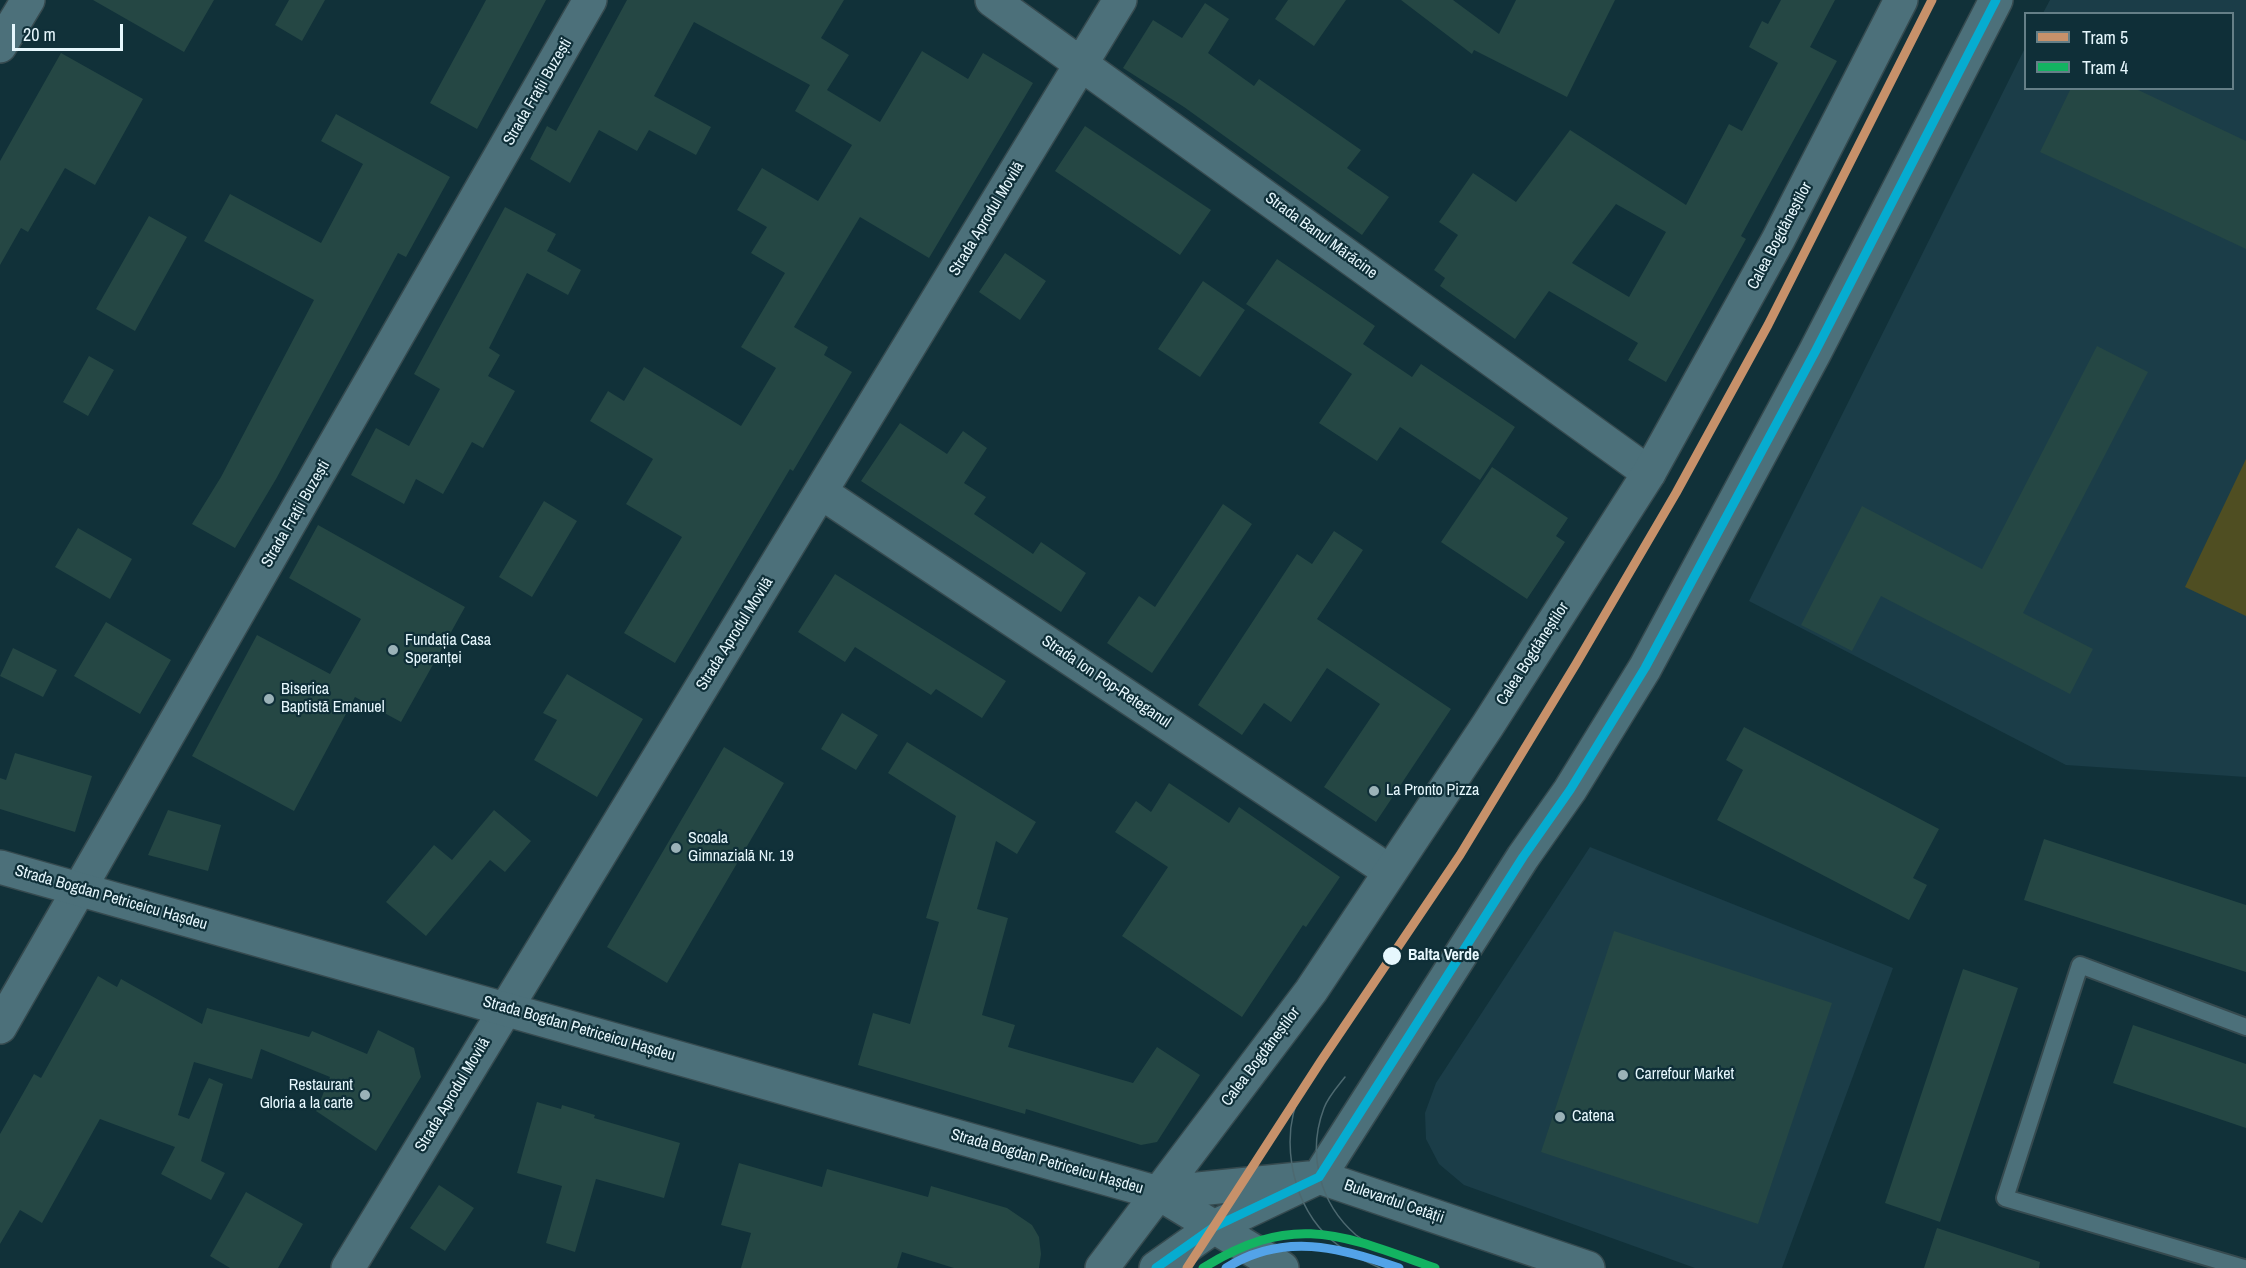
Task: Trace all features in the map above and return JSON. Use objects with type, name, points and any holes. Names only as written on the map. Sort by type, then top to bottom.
[{"type":"street","points":[[0,46],[28,0]]},
{"type":"street","name":"Strada Frații Buzești","points":[[0,1027],[81,890],[590,0]]},
{"type":"street","name":"Strada Banul Mărăcine","points":[[992,0],[1650,473]]},
{"type":"street","name":"Strada Aprodul Movilă","points":[[348,1268],[822,494],[1120,0]]},
{"type":"street","name":"Calea Bogdăneștilor","points":[[1102,1268],[1311,991],[1488,725],[1650,473],[1778,240],[1901,0]]},
{"type":"street","points":[[1156,1268],[1214,1227],[1319,1177],[1523,857],[1570,790],[1645,668],[1843,299],[1996,0]]},
{"type":"street","name":"Strada Ion Pop-Reteganul","points":[[822,494],[1389,871]]},
{"type":"street","name":"Strada Bogdan Petriceicu Hașdeu","points":[[0,867],[1158,1193]]},
{"type":"street","name":"Bulevardul Cetății","points":[[1158,1193],[1319,1177],[1588,1268]]},
{"type":"street","points":[[1158,1193],[1282,1268]]},
{"type":"lane","points":[[2244,1268],[2005,1198],[2080,964],[2246,1028]]},
{"type":"shaded area","points":[[2050,0],[2246,0],[2246,777],[2066,765],[1749,601],[2024,50],[2024,90],[2234,90],[2234,12],[2044,12]]},
{"type":"shaded area","points":[[2246,459],[2246,616],[2185,587]]},
{"type":"shaded area","points":[[1590,847],[1893,968],[1782,1268],[1695,1268],[1464,1185],[1439,1164],[1426,1139],[1425,1113],[1436,1083]]},
{"type":"building","points":[[93,0],[214,0],[184,52]]},
{"type":"building","points":[[289,0],[325,0],[302,41],[275,25]]},
{"type":"building","points":[[486,0],[546,0],[477,129],[430,103]]},
{"type":"building","points":[[627,0],[844,0],[821,38],[849,55],[827,90],[880,122],[922,51],[968,79],[983,53],[1033,83],[929,258],[860,217],[794,327],[828,347],[824,355],[852,372],[793,471],[790,469],[675,663],[624,633],[682,537],[626,504],[653,459],[590,421],[608,391],[624,401],[644,367],[741,426],[776,368],[741,347],[785,273],[751,253],[767,227],[737,210],[762,168],[818,201],[852,145],[795,111],[810,85],[694,22],[654,96],[711,127],[696,155],[649,130],[637,151],[599,130],[570,183],[530,159],[547,126],[556,131]]},
{"type":"building","points":[[1288,0],[1346,0],[1314,46],[1275,19]]},
{"type":"building","points":[[1401,0],[1453,0],[1499,34],[1516,0],[1615,0],[1567,97],[1474,50],[1472,54]]},
{"type":"building","points":[[1781,0],[1835,0],[1810,47],[1837,61],[1741,236],[1746,239],[1666,382],[1628,360],[1638,343],[1549,291],[1515,339],[1440,286],[1445,278],[1434,270],[1458,235],[1439,222],[1473,173],[1516,202],[1570,130],[1686,205],[1729,124],[1742,131],[1778,63],[1749,47],[1762,21],[1768,24]],"holes":[[[1616,204],[1666,232],[1629,297],[1572,263]]]},
{"type":"building","points":[[1205,3],[1229,19],[1208,53],[1254,86],[1259,79],[1361,150],[1347,168],[1389,197],[1362,235],[1184,107],[1123,68],[1153,20],[1182,38]]},
{"type":"building","points":[[61,53],[143,99],[95,185],[65,168],[28,232],[21,228],[0,265],[0,161]]},
{"type":"building","points":[[2070,90],[2138,90],[2246,141],[2246,249],[2040,152]]},
{"type":"building","points":[[336,114],[450,177],[406,257],[398,253],[276,479],[235,548],[192,524],[221,477],[314,300],[204,241],[230,194],[321,243],[363,164],[321,141]]},
{"type":"building","points":[[1085,126],[1211,210],[1180,255],[1055,171]]},
{"type":"building","points":[[505,207],[556,234],[547,251],[581,270],[568,295],[527,273],[489,348],[500,355],[488,376],[515,391],[483,448],[472,442],[443,494],[416,479],[404,504],[351,475],[376,428],[409,446],[440,389],[414,374]]},
{"type":"building","points":[[149,216],[187,237],[135,331],[96,309]]},
{"type":"building","points":[[1005,253],[1046,281],[1020,320],[979,292]]},
{"type":"building","points":[[1277,259],[1375,326],[1363,344],[1412,377],[1421,364],[1515,427],[1480,480],[1400,427],[1377,461],[1319,423],[1352,374],[1246,304]]},
{"type":"building","points":[[1203,281],[1245,310],[1200,377],[1158,349]]},
{"type":"building","points":[[2097,346],[2148,372],[2023,613],[2093,649],[2070,694],[1881,596],[1852,651],[1801,625],[1862,506],[1982,569]]},
{"type":"building","points":[[89,356],[114,370],[88,416],[63,402]]},
{"type":"building","points":[[900,423],[947,454],[963,431],[987,448],[964,483],[986,497],[974,514],[1033,554],[1041,542],[1086,573],[1061,612],[861,481]]},
{"type":"building","points":[[1492,467],[1568,518],[1556,536],[1565,542],[1527,599],[1441,542]]},
{"type":"building","points":[[544,501],[577,521],[532,597],[499,577]]},
{"type":"building","points":[[1223,504],[1252,524],[1152,673],[1107,643],[1139,596],[1155,607]]},
{"type":"building","points":[[318,525],[465,607],[401,722],[355,697],[294,811],[192,756],[257,635],[330,674],[361,619],[289,578]]},
{"type":"building","points":[[78,528],[132,559],[110,599],[55,567]]},
{"type":"building","points":[[1334,531],[1363,550],[1317,619],[1451,709],[1376,822],[1324,787],[1380,704],[1327,668],[1291,722],[1264,703],[1242,735],[1198,705],[1297,554],[1312,564]]},
{"type":"building","points":[[835,574],[1006,681],[982,718],[936,689],[931,695],[855,647],[845,662],[798,632]]},
{"type":"building","points":[[106,622],[171,660],[140,714],[74,676]]},
{"type":"building","points":[[13,648],[57,670],[43,697],[0,676]]},
{"type":"building","points":[[567,674],[643,719],[597,797],[534,760],[557,720],[543,713]]},
{"type":"building","points":[[842,713],[878,735],[856,770],[821,749]]},
{"type":"building","points":[[1744,727],[1939,829],[1913,878],[1927,885],[1909,920],[1717,820],[1743,770],[1726,760]]},
{"type":"building","points":[[907,742],[1036,822],[1017,854],[996,841],[977,909],[1008,918],[982,1015],[1015,1025],[1008,1047],[1133,1083],[1157,1047],[1200,1075],[1157,1142],[1141,1145],[1026,1109],[1025,1114],[858,1065],[873,1013],[910,1024],[939,922],[926,918],[956,816],[888,773]]},
{"type":"building","points":[[724,747],[784,783],[667,983],[607,947]]},
{"type":"building","points":[[15,753],[92,776],[75,832],[0,809],[0,778],[6,780]]},
{"type":"building","points":[[1169,783],[1229,823],[1239,807],[1340,877],[1306,927],[1303,925],[1242,1017],[1122,936],[1168,867],[1115,832],[1136,801],[1151,812]]},
{"type":"building","points":[[168,810],[221,825],[208,871],[148,855]]},
{"type":"building","points":[[494,810],[531,841],[505,872],[490,860],[426,936],[386,902],[434,845],[452,860]]},
{"type":"building","points":[[2044,839],[2246,905],[2246,972],[2024,900]]},
{"type":"building","points":[[1614,931],[1832,1003],[1758,1224],[1541,1152]]},
{"type":"building","points":[[1963,969],[2018,988],[1940,1222],[1885,1203]]},
{"type":"building","points":[[98,976],[117,987],[121,979],[202,1024],[207,1008],[309,1037],[312,1031],[367,1054],[378,1030],[414,1048],[421,1077],[376,1151],[316,1111],[330,1077],[261,1049],[252,1079],[194,1062],[178,1115],[189,1119],[209,1078],[223,1084],[201,1161],[225,1173],[211,1200],[161,1174],[175,1147],[100,1119],[42,1223],[20,1210],[0,1244],[0,1134],[34,1074],[41,1078]]},
{"type":"building","points":[[2133,1025],[2246,1064],[2246,1128],[2113,1083]]},
{"type":"building","points":[[537,1102],[561,1109],[562,1105],[595,1115],[594,1118],[680,1143],[664,1198],[596,1179],[575,1252],[546,1243],[562,1186],[517,1173]]},
{"type":"building","points":[[739,1163],[822,1187],[827,1169],[928,1197],[931,1186],[1007,1208],[1032,1225],[1039,1237],[1041,1254],[1039,1268],[954,1268],[902,1252],[897,1268],[741,1268],[751,1233],[721,1225]]},
{"type":"building","points":[[439,1185],[474,1208],[445,1251],[410,1228]]},
{"type":"building","points":[[246,1192],[303,1224],[278,1268],[230,1268],[210,1256]]},
{"type":"building","points":[[1937,1228],[2040,1262],[2039,1268],[1924,1268]]},
{"type":"tram line","name":"5","points":[[1187,1268],[1321,1061],[1460,855],[1576,664],[1676,493],[1768,325],[1932,0]]},
{"type":"tram line","points":[[1321,1061],[1303,1088],[1291,1125],[1290,1145],[1296,1184],[1303,1202],[1325,1234],[1358,1258],[1380,1268]]},
{"type":"tram line","points":[[1345,1077],[1326,1104],[1319,1125],[1317,1160],[1320,1176],[1325,1193],[1343,1222],[1360,1238],[1389,1252]]},
{"type":"tram line","name":"4","points":[[1203,1268],[1235,1250],[1265,1239],[1292,1234],[1318,1234],[1345,1238],[1435,1268]]},
{"type":"transit line","points":[[1156,1268],[1214,1227],[1319,1177],[1523,857],[1570,790],[1645,668],[1815,352],[1996,0]]},
{"type":"transit line","points":[[1226,1268],[1247,1257],[1269,1250],[1290,1247],[1333,1249],[1399,1268]]},
{"type":"place","name":"Fundația Casa Speranței","points":[[393,650]]},
{"type":"place","name":"Biserica Baptistă Emanuel","points":[[269,699]]},
{"type":"place","name":"La Pronto Pizza","points":[[1374,791]]},
{"type":"place","name":"Scoala Gimnazială Nr. 19","points":[[676,848]]},
{"type":"place","name":"Balta Verde","points":[[1392,956]]},
{"type":"place","name":"Carrefour Market","points":[[1623,1075]]},
{"type":"place","name":"Restaurant Gloria a la carte","points":[[365,1095]]},
{"type":"place","name":"Catena","points":[[1560,1117]]}]
